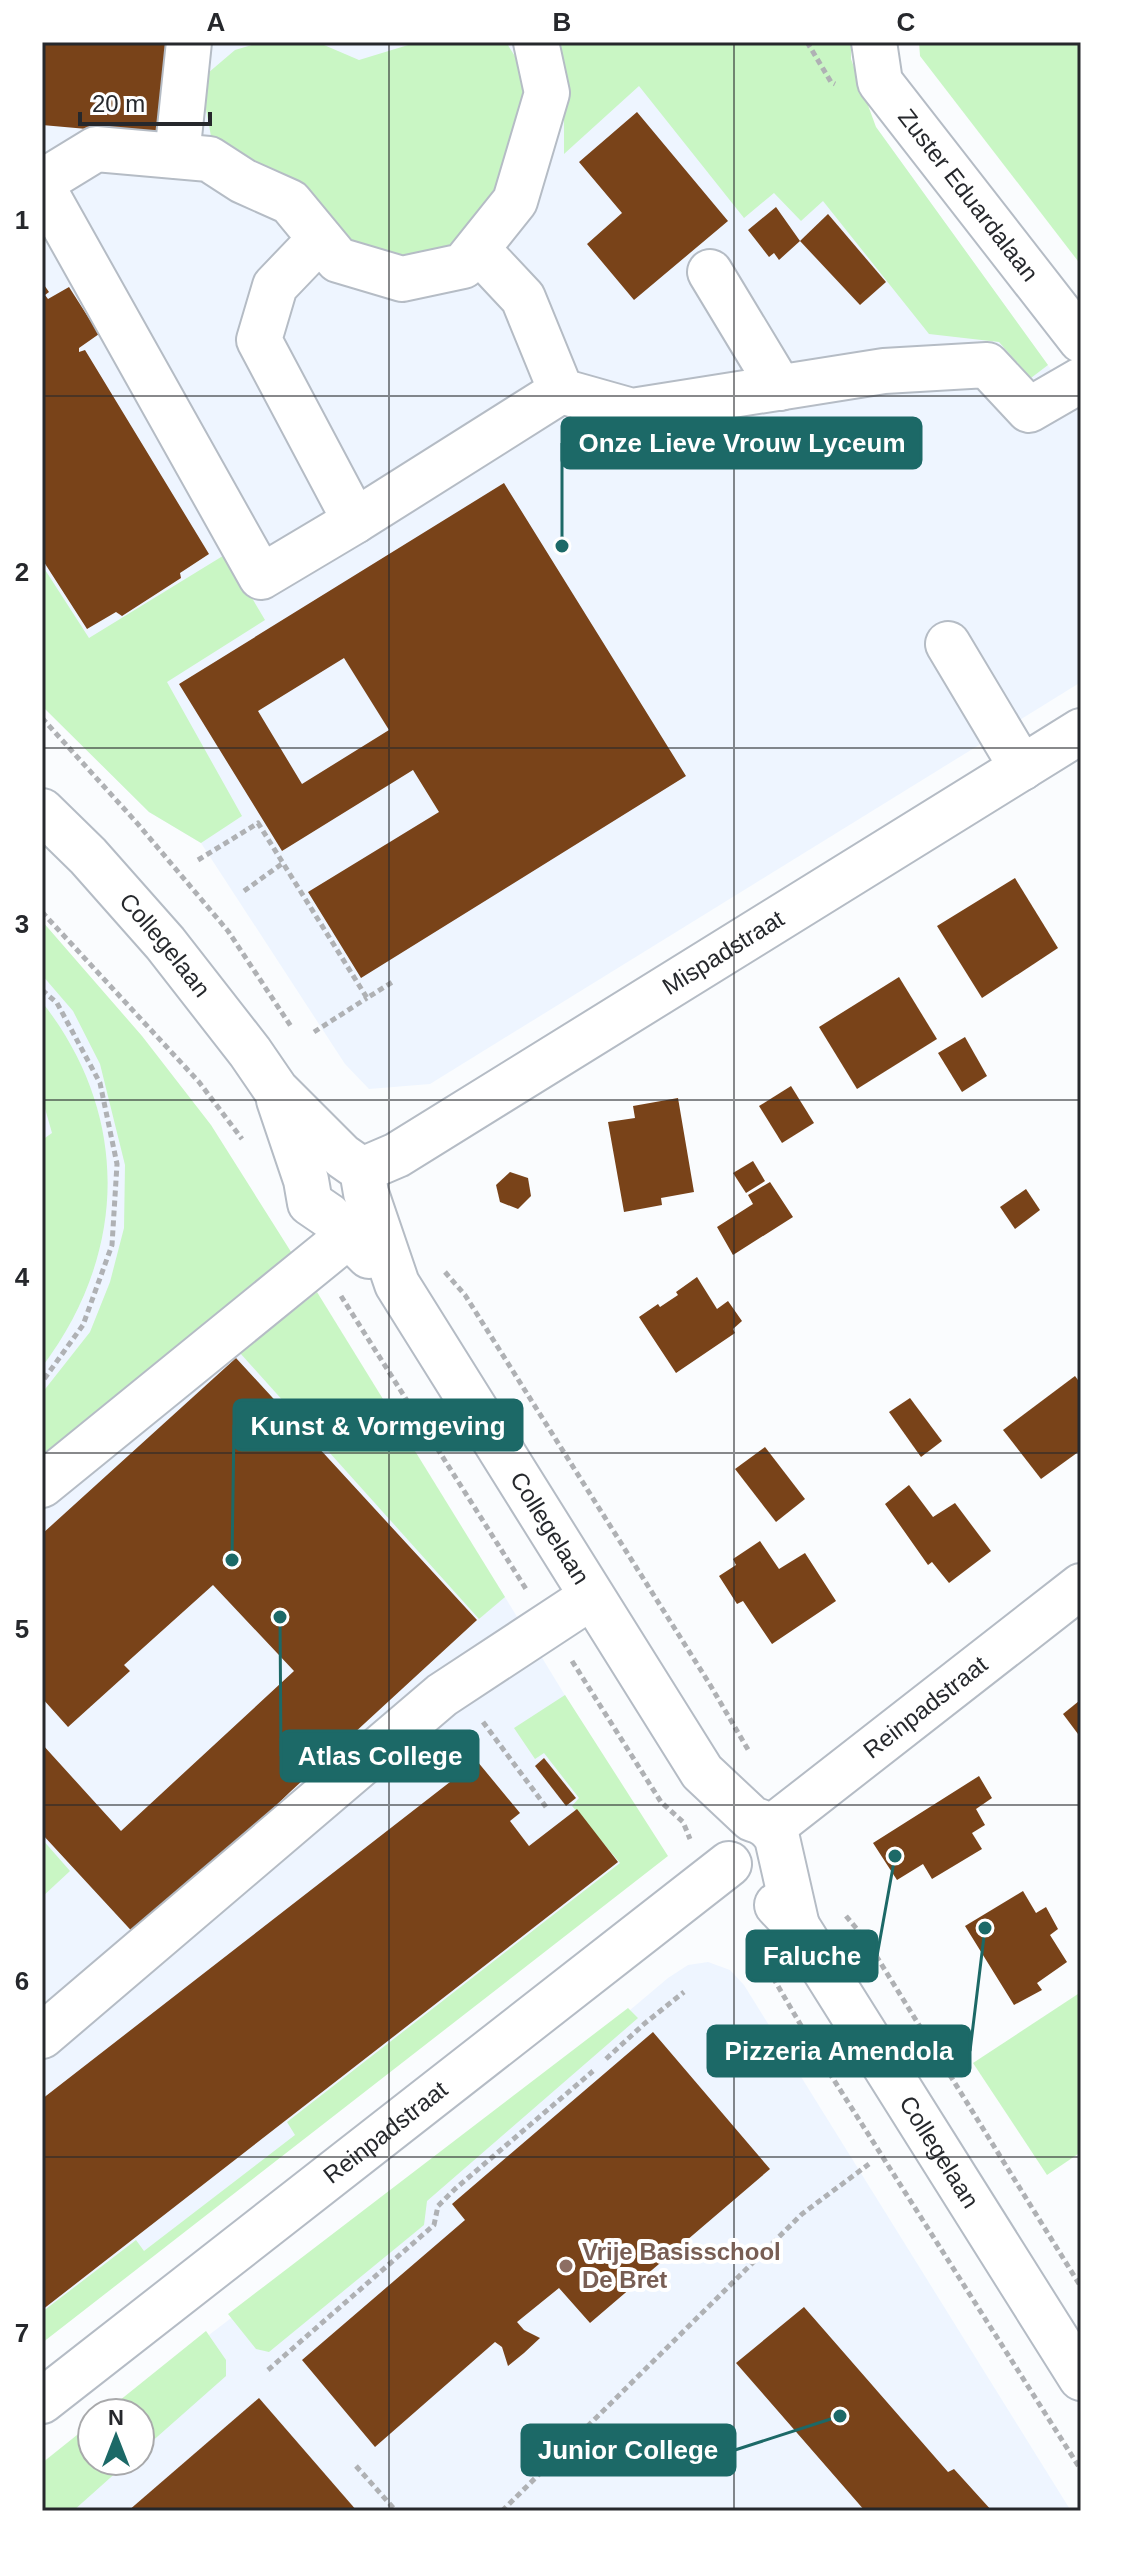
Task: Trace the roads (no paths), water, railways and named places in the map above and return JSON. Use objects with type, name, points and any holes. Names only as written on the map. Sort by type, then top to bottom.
[{"type":"street","points":[[177,156],[189,42]]},
{"type":"street","points":[[536,42],[547,93],[515,201],[463,266],[402,279],[338,260],[290,202],[243,181],[209,159],[96,149],[42,184],[261,577],[561,391],[632,411],[884,371],[987,365],[1029,410],[1081,380]]},
{"type":"street","name":"Zuster Eduardalaan","points":[[874,42],[880,82],[1081,340]]},
{"type":"street","points":[[320,239],[275,286],[259,340],[355,521]]},
{"type":"street","points":[[478,250],[523,298],[561,391]]},
{"type":"street","points":[[710,272],[780,388]]},
{"type":"street","points":[[948,644],[1022,768]]},
{"type":"street","name":"Mispadstraat","points":[[357,1173],[397,1155],[1081,731]]},
{"type":"street","name":"Collegelaan","points":[[42,811],[88,856],[165,943],[276,1090],[357,1173],[397,1284],[702,1772],[754,1839],[797,1926],[1081,2378]]},
{"type":"street","name":"Collegelaan","points":[[276,1090],[306,1180],[310,1203],[339,1226],[397,1284]]},
{"type":"street","points":[[42,1485],[353,1212],[357,1173],[320,1161],[306,1180]]},
{"type":"street","name":"Reinpadstraat","points":[[42,2401],[754,1839],[1081,1586]]},
{"type":"street","points":[[42,2036],[456,1686],[591,1597]]},
{"type":"place","name":"Onze Lieve Vrouw Lyceum","points":[[562,546]]},
{"type":"place","name":"Kunst & Vormgeving","points":[[232,1560]]},
{"type":"place","name":"Atlas College","points":[[280,1617]]},
{"type":"place","name":"Faluche","points":[[895,1856]]},
{"type":"place","name":"Pizzeria Amendola","points":[[985,1928]]},
{"type":"place","name":"Vrije Basisschool De Bret","points":[[566,2266]]},
{"type":"place","name":"Junior College","points":[[840,2416]]}]
